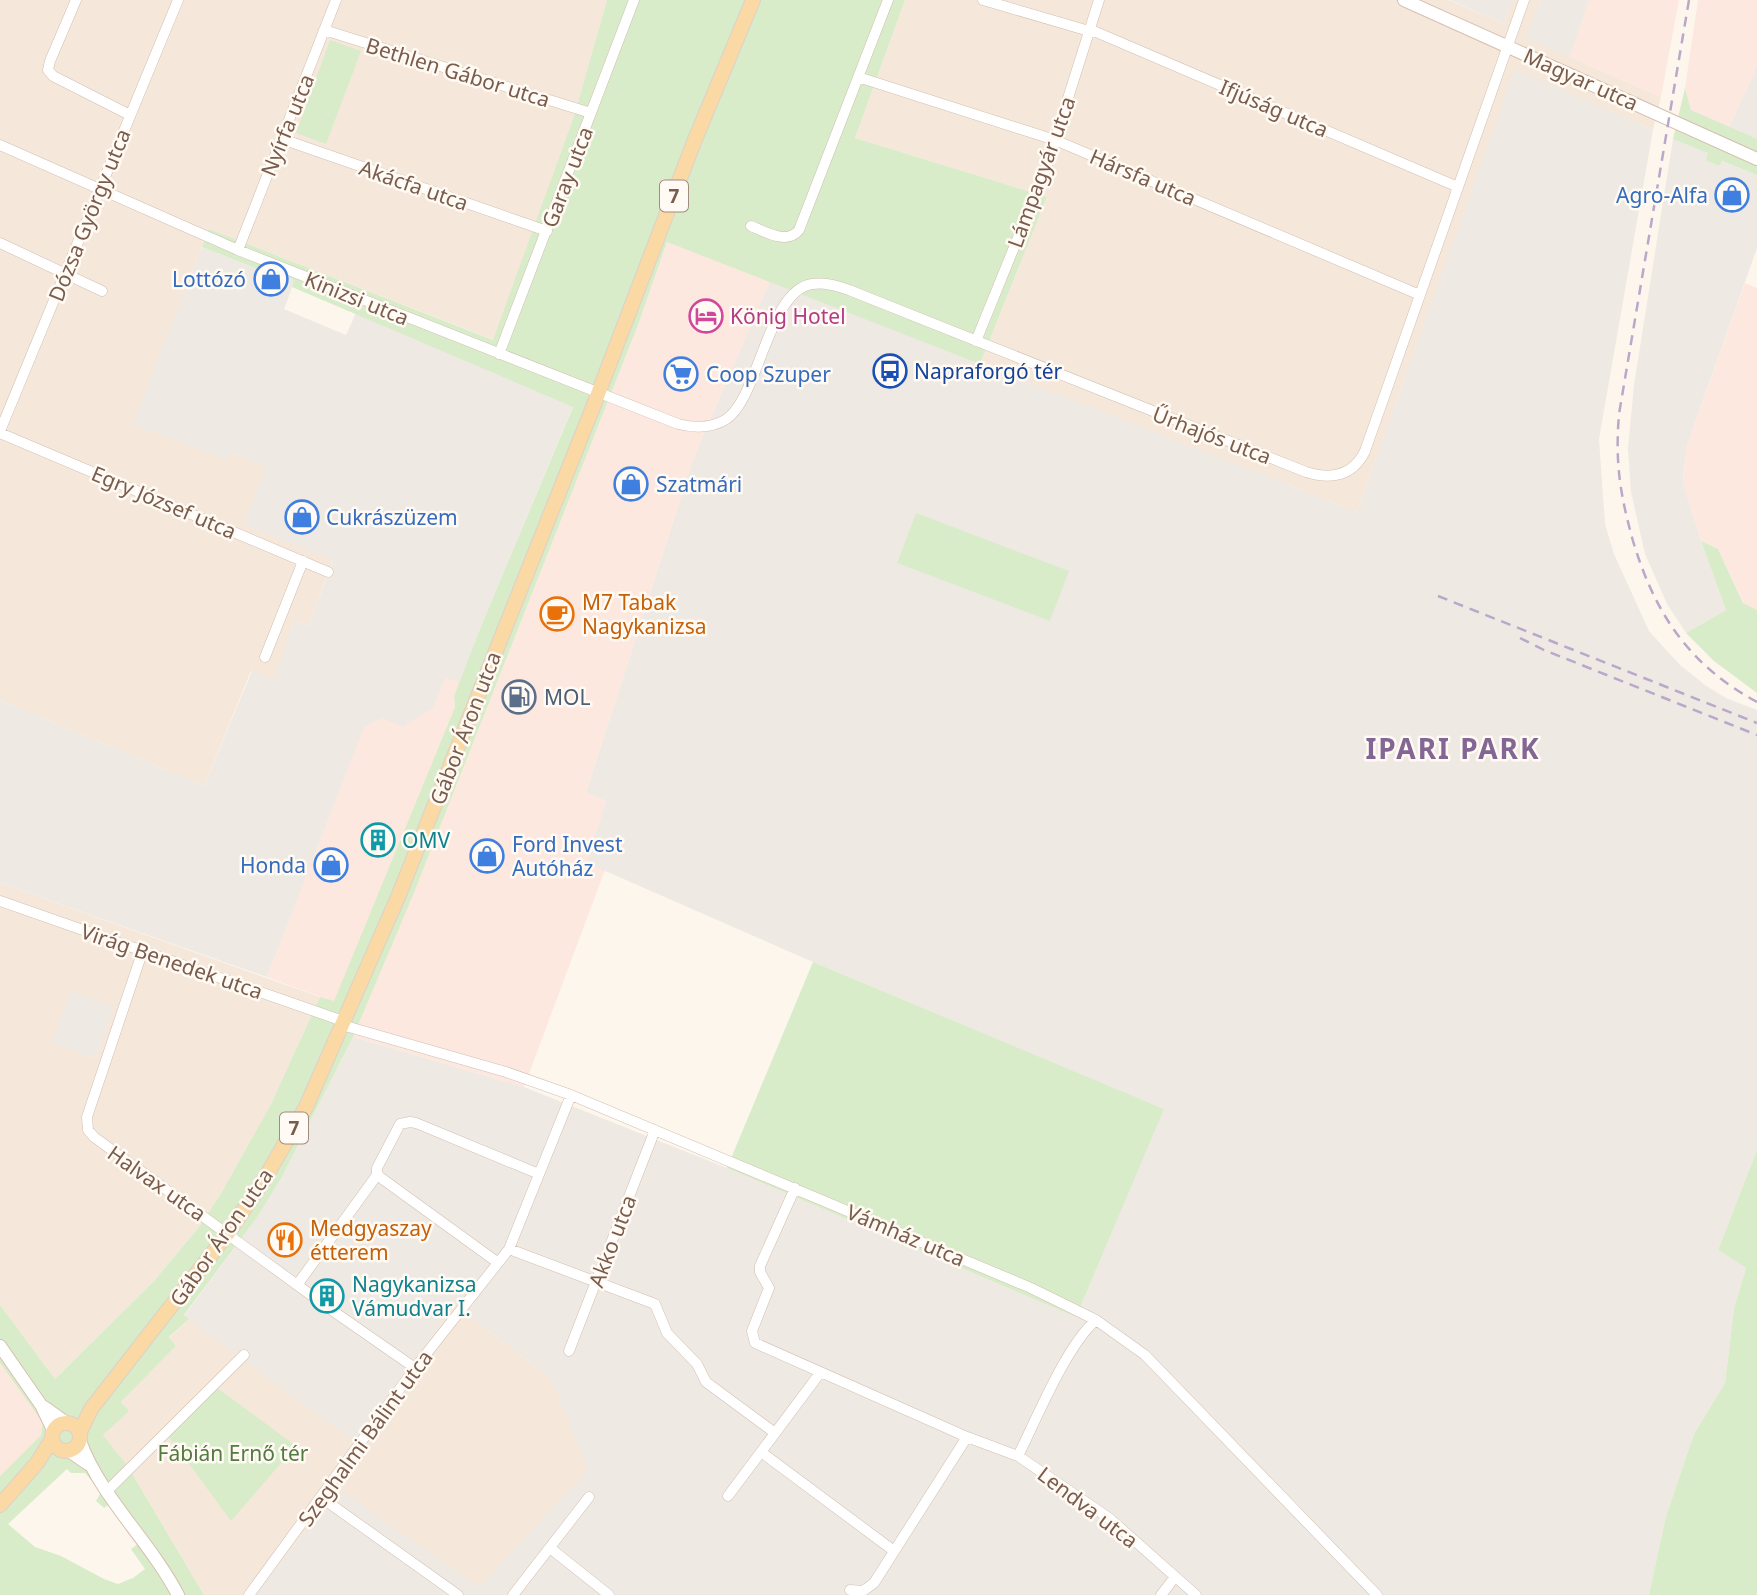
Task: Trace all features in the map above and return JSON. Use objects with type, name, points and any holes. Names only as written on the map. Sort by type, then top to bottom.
[{"type":"main road","name":"Gábor Áron utca","points":[[0,1505],[91,1409],[229,1233],[306,1107],[398,897],[598,394],[694,142],[753,0]]},
{"type":"main road","name":"Magyar utca","points":[[1404,0],[1757,159]]},
{"type":"main road","points":[[0,1346],[162,1566],[178,1595]]},
{"type":"street","points":[[76,0],[48,70],[53,76],[131,115]]},
{"type":"street","name":"Dózsa György utca","points":[[0,432],[178,0]]},
{"type":"street","name":"Nyírfa utca","points":[[238,250],[336,0]]},
{"type":"street","name":"Garay utca","points":[[499,354],[634,0]]},
{"type":"street","points":[[751,226],[780,237],[797,234],[888,0]]},
{"type":"street","name":"Ifjúság utca","points":[[983,0],[1089,30],[1458,187]]},
{"type":"street","name":"Lámpagyár utca","points":[[976,341],[1040,183],[1099,0]]},
{"type":"street","name":"Űrhajós utca","points":[[720,422],[731,416],[742,399],[787,302],[804,286],[828,284],[849,290],[1306,472],[1330,477],[1351,469],[1365,451],[1524,0]]},
{"type":"street","name":"Bethlen Gábor utca","points":[[324,30],[591,113]]},
{"type":"street","name":"Hársfa utca","points":[[858,78],[1055,139],[1420,295]]},
{"type":"street","name":"Akácfa utca","points":[[282,139],[547,231]]},
{"type":"street","name":"Kinizsi utca","points":[[0,145],[238,250],[678,425],[702,427],[720,422]]},
{"type":"street","points":[[0,243],[102,291]]},
{"type":"street","name":"Egry József utca","points":[[0,432],[328,572]]},
{"type":"street","points":[[265,657],[303,561]]},
{"type":"street","name":"Virág Benedek utca","points":[[0,901],[343,1023]]},
{"type":"street","name":"Halvax utca","points":[[143,950],[87,1118],[88,1130],[94,1138],[229,1233],[311,1296]]},
{"type":"street","name":"Vámház utca","points":[[343,1023],[506,1072],[570,1095],[1031,1288],[1096,1320],[1145,1355],[1377,1595]]},
{"type":"street","points":[[570,1095],[509,1249],[657,1306],[667,1333],[697,1364],[706,1382],[775,1433]]},
{"type":"street","points":[[297,1285],[377,1175],[377,1168],[400,1124],[410,1122],[539,1174]]},
{"type":"street","name":"Akko utca","points":[[569,1352],[655,1130]]},
{"type":"street","points":[[377,1175],[497,1262]]},
{"type":"street","name":"Lendva utca","points":[[795,1188],[760,1266],[760,1272],[769,1288],[751,1335],[754,1342],[967,1437],[1018,1456],[1109,1518],[1196,1595]]},
{"type":"street","name":"Szeghalmi Bálint utca","points":[[249,1595],[415,1368],[509,1249]]},
{"type":"street","points":[[333,1311],[415,1368]]},
{"type":"street","points":[[1018,1456],[1078,1342],[1085,1330],[1096,1320]]},
{"type":"street","points":[[107,1491],[244,1355]]},
{"type":"street","points":[[728,1496],[820,1373]]},
{"type":"street","points":[[850,1590],[863,1591],[874,1583],[967,1437]]},
{"type":"street","points":[[761,1452],[894,1551]]},
{"type":"street","points":[[513,1595],[589,1497]]},
{"type":"street","points":[[322,1498],[458,1595]]},
{"type":"street","points":[[550,1548],[609,1595]]},
{"type":"street","points":[[1161,1595],[1175,1577]]},
{"type":"shaded area","points":[[0,0],[607,0],[574,116],[494,340],[209,229],[133,424],[227,459],[230,453],[267,467],[244,525],[333,559],[309,626],[294,621],[274,680],[251,671],[204,786],[0,700]]},
{"type":"shaded area","points":[[905,0],[1449,0],[1504,24],[1513,0],[1541,0],[1527,38],[1661,97],[1653,130],[1515,70],[1357,512],[980,364],[1047,197],[855,138]]},
{"type":"shaded area","points":[[1450,0],[1513,0],[1504,24]]},
{"type":"shaded area","points":[[1541,0],[1589,0],[1570,57],[1526,38]]},
{"type":"shaded area","points":[[1589,0],[1679,0],[1661,97],[1570,57]]},
{"type":"shaded area","points":[[1698,0],[1757,0],[1757,66],[1729,128],[1691,110],[1685,88]]},
{"type":"shaded area","points":[[1757,66],[1757,139],[1729,128]]},
{"type":"shaded area","points":[[1515,69],[1653,130],[1599,439],[1605,524],[1614,554],[1649,631],[1680,665],[1705,685],[1726,698],[1757,710],[1757,1150],[1718,1250],[1746,1268],[1734,1309],[1725,1383],[1694,1434],[1666,1516],[1649,1595],[254,1595],[339,1489],[479,1587],[588,1470],[551,1378],[455,1305],[354,1441],[184,1316],[256,1219],[282,1177],[353,1037],[524,1087],[727,1168],[1076,1317],[1163,1109],[813,962],[587,863],[606,801],[586,793],[694,457],[770,281],[1357,512]]},
{"type":"shaded area","points":[[1673,139],[1709,153],[1719,166],[1721,161],[1757,175],[1757,248],[1687,445],[1683,475],[1684,487],[1701,541],[1726,610],[1686,633],[1667,604],[1645,554],[1631,492],[1628,448],[1634,385]]},
{"type":"shaded area","points":[[667,242],[770,281],[694,457],[586,793],[606,801],[588,862],[605,870],[524,1087],[353,1037],[444,816],[638,325]]},
{"type":"shaded area","points":[[202,247],[276,276],[277,273],[295,280],[284,309],[346,335],[356,313],[573,406],[460,682],[445,678],[434,707],[403,727],[382,718],[364,727],[267,977],[0,883],[0,700],[204,786],[252,671],[274,679],[294,621],[309,626],[333,560],[244,525],[266,467],[230,453],[227,460],[132,424]]},
{"type":"shaded area","points":[[1745,283],[1757,288],[1757,610],[1744,604],[1718,549],[1701,541],[1683,476],[1687,445]]},
{"type":"shaded area","points":[[445,677],[460,682],[454,696],[455,707],[334,1002],[267,977],[364,726],[382,718],[434,707]]},
{"type":"shaded area","points":[[0,883],[320,997],[270,1106],[199,1227],[153,1282],[55,1379],[0,1305]],"holes":[[[114,1006],[96,1058],[53,1043]]]},
{"type":"shaded area","points":[[70,991],[114,1006],[96,1058],[52,1043]]},
{"type":"shaded area","points":[[455,1305],[551,1378],[589,1470],[479,1587],[339,1490],[254,1595],[204,1595],[127,1465],[103,1435],[128,1411],[121,1402],[176,1346],[169,1338],[189,1319],[354,1441]]},
{"type":"shaded area","points":[[0,1363],[43,1423],[41,1435],[0,1476]]},
{"type":"green space","points":[[607,0],[905,0],[855,138],[1047,197],[980,364],[667,242],[638,325],[413,895],[353,1037],[282,1177],[256,1219],[184,1315],[189,1319],[169,1337],[176,1346],[121,1402],[129,1411],[103,1435],[127,1465],[204,1595],[0,1595],[0,1476],[41,1435],[43,1423],[0,1363],[0,1305],[55,1379],[153,1282],[199,1227],[220,1195],[270,1106],[320,997],[334,1001],[455,707],[454,696],[484,619],[573,407],[292,287],[294,280],[278,273],[276,276],[202,247],[209,229],[493,340],[574,116]],"holes":[[[67,1469],[71,1473],[85,1473],[101,1492],[96,1501],[104,1508],[109,1504],[138,1544],[131,1549],[145,1569],[133,1578],[118,1584],[104,1579],[61,1556],[35,1547],[8,1524]]]},
{"type":"green space","points":[[330,40],[361,51],[326,144],[296,133]]},
{"type":"green space","points":[[1685,88],[1691,110],[1757,139],[1757,175],[1722,161],[1719,166],[1706,160],[1708,153],[1673,139]]},
{"type":"green space","points":[[916,513],[1069,571],[1050,621],[897,563]]},
{"type":"green space","points":[[1701,541],[1718,549],[1743,603],[1757,610],[1757,693],[1714,661],[1686,633],[1726,610]]},
{"type":"green space","points":[[813,962],[1164,1109],[1076,1317],[727,1168]]},
{"type":"green space","points":[[1757,1150],[1757,1595],[1649,1595],[1666,1516],[1694,1434],[1725,1383],[1734,1309],[1746,1268],[1718,1250]]},
{"type":"green space","name":"Fábián Ernő tér","points":[[216,1387],[296,1446],[231,1521],[169,1437]]},
{"type":"tunnel","points":[[311,1295],[333,1311]]},
{"type":"railway","points":[[1689,0],[1619,414],[1620,478],[1633,541],[1652,592],[1664,614],[1678,635],[1712,672],[1757,702]]},
{"type":"railway","points":[[1438,596],[1757,723]]},
{"type":"railway","points":[[1520,638],[1757,735]]},
{"type":"place","name":"Agro-Alfa","points":[[1732,195]]},
{"type":"place","name":"Lottózó","points":[[271,279]]},
{"type":"place","name":"König Hotel","points":[[706,316]]},
{"type":"place","name":"Napraforgó tér","points":[[890,371]]},
{"type":"place","name":"Coop Szuper","points":[[681,374]]},
{"type":"place","name":"Szatmári","points":[[631,484]]},
{"type":"place","name":"Cukrászüzem","points":[[302,517]]},
{"type":"place","name":"M7 Tabak Nagykanizsa","points":[[557,614]]},
{"type":"place","name":"MOL","points":[[519,697]]},
{"type":"place","name":"OMV","points":[[378,840]]},
{"type":"place","name":"Ford Invest Autóház","points":[[487,856]]},
{"type":"place","name":"Honda","points":[[331,865]]},
{"type":"place","name":"Medgyaszay étterem","points":[[285,1240]]},
{"type":"place","name":"Nagykanizsa Vámudvar I.","points":[[327,1296]]},
{"type":"district","name":"IPARI PARK","points":[[1453,748]]}]
